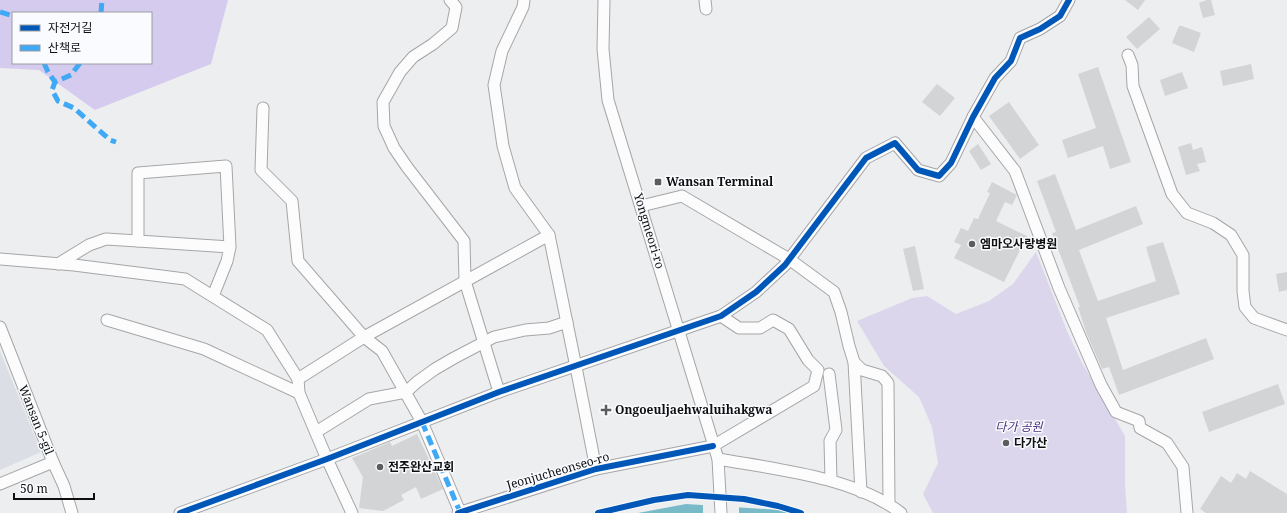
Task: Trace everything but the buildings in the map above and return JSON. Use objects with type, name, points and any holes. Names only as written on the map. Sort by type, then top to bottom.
[{"type":"street","points":[[450,0],[456,7],[452,28],[433,44],[413,57],[400,72],[383,102],[384,126],[394,148],[426,193],[464,241],[465,281],[499,392]]},
{"type":"street","points":[[524,0],[524,7],[502,52],[494,85],[503,146],[515,188],[549,235],[596,469]]},
{"type":"street","name":"Yongmeori-ro","points":[[604,0],[603,49],[608,100],[718,459],[721,513]]},
{"type":"street","points":[[180,513],[327,459],[499,392],[721,316],[756,292],[789,259],[866,158],[895,143],[918,170],[939,176],[951,163],[995,78],[1011,61],[1020,38],[1040,29],[1060,16],[1069,0]]},
{"type":"street","points":[[1128,55],[1132,65],[1134,86],[1172,194],[1187,213],[1213,223],[1231,235],[1243,254],[1243,291],[1245,307],[1254,318],[1287,330]]},
{"type":"street","points":[[263,108],[261,170],[292,201],[298,260],[364,337],[382,351],[422,422],[459,513]]},
{"type":"street","points":[[974,116],[1015,171],[1059,288],[1100,385],[1116,412],[1139,421],[1140,428],[1166,443],[1183,467],[1187,513]]},
{"type":"street","points":[[138,241],[138,173],[226,166],[230,247],[227,261],[213,296]]},
{"type":"street","points":[[641,206],[682,196],[789,259],[834,292],[841,312],[854,362],[861,492]]},
{"type":"street","points":[[298,379],[364,337],[549,235]]},
{"type":"street","points":[[58,264],[89,245],[106,239],[230,247]]},
{"type":"street","points":[[0,259],[58,264],[185,279],[267,330],[298,379],[299,393],[352,513]]},
{"type":"street","name":"Jeonjucheonseo-ro","points":[[459,513],[596,469],[713,446],[814,386],[818,370],[808,360],[789,329],[773,320],[760,328],[739,328],[721,316]]},
{"type":"street","points":[[107,320],[204,349],[299,393]]},
{"type":"street","points":[[316,432],[369,399],[406,392],[416,382],[434,369],[494,337],[525,330],[549,328],[567,322]]},
{"type":"street","name":"Wansan 5-gil","points":[[0,327],[53,462],[64,486],[72,513]]},
{"type":"street","points":[[854,362],[862,370],[882,376],[888,383],[889,504]]},
{"type":"street","points":[[829,374],[836,430],[830,442],[831,480]]},
{"type":"street","points":[[718,459],[831,480],[889,504],[901,513]]},
{"type":"street","points":[[0,484],[53,462]]},
{"type":"shaded area","points":[[0,0],[228,0],[211,64],[95,110],[39,70],[0,68]]},
{"type":"shaded area","points":[[0,351],[41,452],[0,470]]},
{"type":"green space","name":"다가 공원","points":[[1036,252],[1067,331],[1082,363],[1125,436],[1125,483],[1127,513],[933,513],[923,494],[938,463],[932,427],[919,397],[884,366],[857,321],[912,298],[927,296],[956,314],[989,301],[1013,284]]},
{"type":"water","points":[[686,504],[780,510],[790,513],[638,513]]},
{"type":"pier","points":[[703,503],[739,506],[739,513],[703,513]]},
{"type":"marked path","points":[[101,12],[102,0]]},
{"type":"marked path","points":[[0,12],[12,16]]},
{"type":"marked path","points":[[44,64],[55,82]]},
{"type":"marked path","points":[[79,64],[71,75],[55,82],[52,90],[58,101],[74,108],[110,140],[116,142]]},
{"type":"marked path","points":[[422,422],[460,512]]},
{"type":"cycle path","points":[[180,513],[327,459],[499,392],[721,316],[756,292],[785,265],[866,158],[895,143],[918,170],[939,176],[951,163],[973,117],[995,78],[1011,61],[1020,38],[1040,29],[1060,16],[1069,0]]},
{"type":"cycle path","points":[[458,513],[596,469],[713,446]]},
{"type":"cycle path","points":[[598,513],[654,500],[688,495],[744,499],[778,506],[801,513]]},
{"type":"place","name":"Wansan Terminal","points":[[658,182]]},
{"type":"place","name":"엠마오사랑병원","points":[[972,244]]},
{"type":"place","name":"Ongoeuljaehwaluihakgwa","points":[[606,410]]},
{"type":"place","name":"다가산","points":[[1006,443]]},
{"type":"place","name":"전주완산교회","points":[[380,467]]}]
